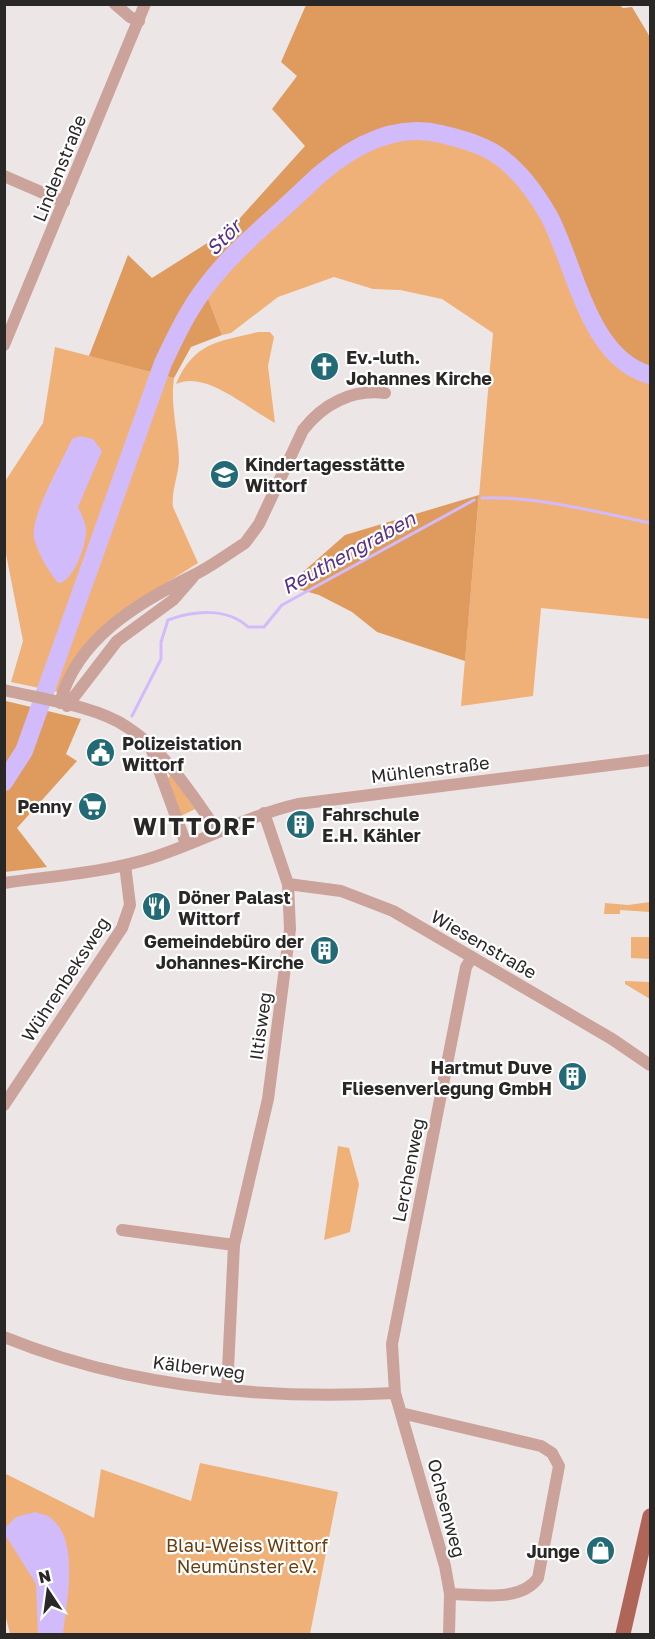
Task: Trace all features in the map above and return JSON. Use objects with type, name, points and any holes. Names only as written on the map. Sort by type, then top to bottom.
[{"type":"main road","points":[[623,1635],[651,1516]]},
{"type":"street","points":[[115,4],[130,17],[139,21]]},
{"type":"street","name":"Lindenstraße","points":[[4,345],[145,4]]},
{"type":"street","points":[[4,176],[64,202]]},
{"type":"street","points":[[60,704],[117,641],[173,600],[195,574],[245,543],[259,524],[303,430],[312,418],[340,399],[359,393],[385,393]]},
{"type":"street","points":[[4,690],[107,716],[128,727],[174,771],[217,830]]},
{"type":"street","points":[[151,747],[186,844]]},
{"type":"street","name":"Mühlenstraße","points":[[4,883],[125,865],[264,813],[336,798],[651,760]]},
{"type":"street","name":"Iltisweg","points":[[227,1390],[234,1245],[271,1082],[290,928],[288,884],[264,813]]},
{"type":"street","name":"Wührenbeksweg","points":[[4,1105],[122,928],[130,905],[125,865]]},
{"type":"street","name":"Wiesenstraße","points":[[288,884],[341,891],[373,901],[472,957],[651,1065]]},
{"type":"street","name":"Lerchenweg","points":[[395,1393],[392,1344],[466,967],[472,957]]},
{"type":"street","points":[[122,1230],[234,1245]]},
{"type":"street","name":"Kälberweg","points":[[4,1337],[112,1371],[160,1381],[227,1390],[326,1395],[395,1393]]},
{"type":"street","name":"Ochsenweg","points":[[395,1393],[445,1566],[450,1594],[449,1635]]},
{"type":"street","points":[[401,1413],[541,1446],[552,1453],[559,1466],[538,1578],[533,1586],[519,1593],[450,1594]]},
{"type":"green space","points":[[430,131],[486,148],[502,158],[525,181],[544,210],[588,310],[605,340],[625,362],[650,375],[650,619],[541,608],[533,696],[461,706],[493,333],[442,299],[400,290],[373,289],[334,277],[278,297],[231,333],[222,335],[204,288],[234,255],[332,161],[367,142],[393,134]]},
{"type":"green space","points":[[258,332],[270,332],[274,337],[268,366],[275,423],[213,386],[188,381],[176,384],[183,370],[199,352],[219,342]]},
{"type":"green space","points":[[55,347],[174,378],[174,408],[179,459],[173,507],[198,563],[118,613],[58,692],[11,682],[23,641],[5,549],[4,483],[43,423]]},
{"type":"green space","points":[[170,776],[195,809],[181,816],[168,778]]},
{"type":"green space","points":[[650,902],[650,912],[620,910],[620,914],[604,914],[605,903],[628,905]]},
{"type":"green space","points":[[631,937],[650,937],[650,959],[631,958]]},
{"type":"green space","points":[[625,981],[650,982],[650,999],[625,984]]},
{"type":"green space","points":[[338,1146],[349,1148],[359,1184],[350,1232],[324,1240]]},
{"type":"green space","name":"Blau-Weiss Wittorf Neumünster e.V.","points":[[200,1463],[338,1492],[310,1634],[10,1634],[4,1610],[4,1473],[94,1518],[101,1469],[191,1501]]},
{"type":"shaded area","points":[[306,5],[620,5],[623,8],[632,7],[650,37],[650,375],[629,365],[612,350],[598,330],[586,308],[559,236],[549,216],[518,174],[499,158],[475,145],[457,138],[420,132],[381,137],[346,152],[330,163],[230,261],[204,288],[222,335],[191,347],[174,378],[89,356],[128,255],[152,278],[231,228],[305,146],[272,109],[297,76],[281,62]]},
{"type":"shaded area","points":[[80,436],[93,439],[102,451],[78,507],[86,530],[82,552],[69,577],[58,583],[38,550],[34,528],[48,488],[72,439]]},
{"type":"shaded area","points":[[479,495],[465,661],[377,632],[352,612],[319,595],[287,586],[345,535]]},
{"type":"shaded area","points":[[6,701],[81,719],[66,754],[77,761],[17,828],[47,867],[5,872]]},
{"type":"shaded area","points":[[35,1512],[52,1519],[61,1529],[66,1542],[69,1574],[63,1634],[38,1634],[36,1584],[6,1536],[5,1528],[16,1517]]},
{"type":"waterway","name":"Stör","points":[[4,782],[24,751],[163,363],[182,324],[199,297],[228,261],[319,175],[350,152],[384,136],[421,131],[466,141],[498,155],[523,179],[549,216],[586,308],[598,331],[612,350],[629,365],[650,375]]},
{"type":"waterway","name":"Reuthengraben","points":[[482,498],[546,502],[650,523]]},
{"type":"waterway","name":"Reuthengraben","points":[[132,716],[161,659],[161,642],[168,620],[188,614],[210,613],[230,616],[248,627],[264,627],[282,605],[474,500]]},
{"type":"place","name":"Ev.-luth. Johannes Kirche","points":[[325,367]]},
{"type":"place","name":"Kindertagesstätte Wittorf","points":[[224,474]]},
{"type":"place","name":"Polizeistation Wittorf","points":[[101,753]]},
{"type":"place","name":"Penny","points":[[93,806]]},
{"type":"place","name":"Fahrschule E.H. Kähler","points":[[301,824]]},
{"type":"place","name":"Döner Palast Wittorf","points":[[157,907]]},
{"type":"place","name":"Gemeindebüro der Johannes-Kirche","points":[[325,951]]},
{"type":"place","name":"Hartmut Duve Fliesenverlegung GmbH","points":[[573,1077]]},
{"type":"place","name":"Junge","points":[[601,1551]]},
{"type":"district","name":"WITTORF","points":[[195,825]]}]
